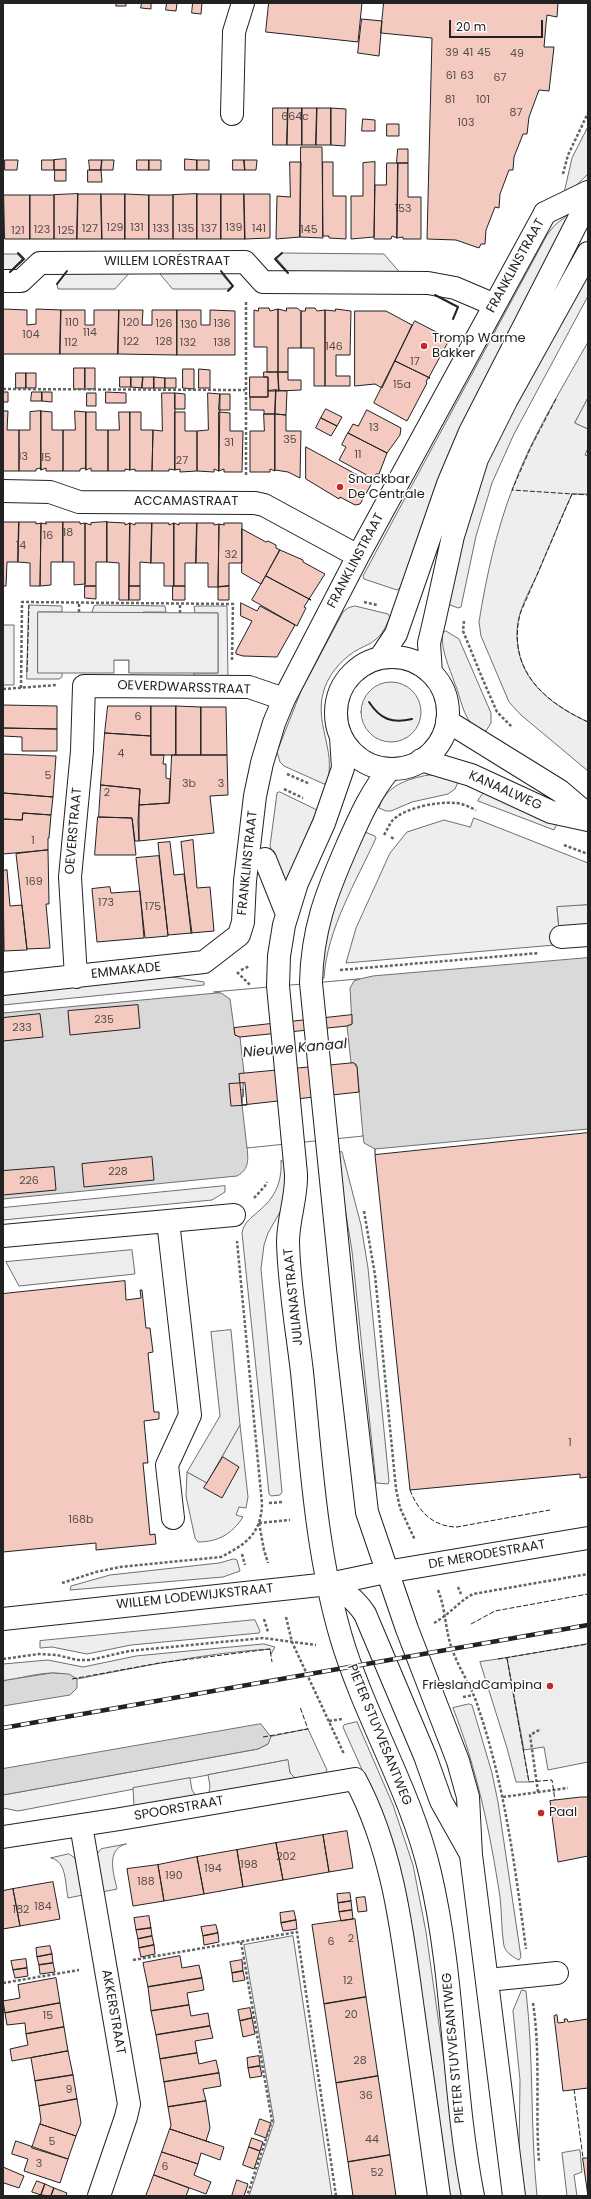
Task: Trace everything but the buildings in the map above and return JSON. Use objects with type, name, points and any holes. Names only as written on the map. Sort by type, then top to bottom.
[{"type":"main road","points":[[232,114],[234,32],[243,3]]},
{"type":"main road","points":[[545,212],[588,192]]},
{"type":"main road","points":[[380,658],[396,634],[448,484],[470,432],[588,201]]},
{"type":"main road","name":"FRANKLINSTRAAT","points":[[239,935],[243,922],[252,826],[262,763],[274,723],[284,699],[358,556],[545,212]]},
{"type":"main road","points":[[431,673],[429,643],[452,536],[477,458],[506,401],[588,253]]},
{"type":"main road","name":"WILLEM LORÉSTRAAT","points":[[3,281],[21,281],[40,262],[245,262],[263,282],[428,283],[455,288],[495,305]]},
{"type":"main road","name":"ACCAMASTRAAT","points":[[3,491],[50,492],[79,502],[255,502],[264,505],[358,556]]},
{"type":"main road","points":[[287,914],[297,883],[335,794],[343,768],[341,737],[336,721],[336,704],[341,688],[351,674],[360,667],[380,658],[399,657],[416,662],[431,673],[442,687],[447,704],[447,721],[443,736],[434,750],[421,760],[406,767],[390,769],[370,765],[353,754],[341,737]]},
{"type":"main road","name":"OEVERDWARSSTRAAT","points":[[84,686],[249,687],[284,699]]},
{"type":"main road","name":"OEVERSTRAAT","points":[[76,977],[70,877],[82,751],[84,686]]},
{"type":"main road","name":"KANAALWEG","points":[[447,721],[560,791],[588,815]]},
{"type":"main road","name":"KANAALWEG","points":[[421,760],[470,775],[550,812],[588,820]]},
{"type":"main road","points":[[390,769],[376,785],[354,830],[322,906],[314,941],[311,983],[326,1140],[367,1512],[386,1572],[460,1769],[468,1797],[471,1855],[488,1980],[514,2196]]},
{"type":"main road","points":[[252,826],[287,914]]},
{"type":"main road","name":"JULIANASTRAAT","points":[[287,914],[279,956],[278,986],[294,1143],[296,1188],[288,1238],[290,1287],[301,1371],[316,1517],[329,1584]]},
{"type":"main road","name":"EMMAKADE","points":[[3,984],[204,962],[239,935]]},
{"type":"main road","points":[[562,937],[588,935]]},
{"type":"main road","points":[[3,1236],[234,1214]]},
{"type":"main road","points":[[168,1221],[190,1415],[167,1465],[173,1518]]},
{"type":"main road","name":"DE MERODESTRAAT","points":[[386,1572],[588,1538]]},
{"type":"main road","name":"WILLEM LODEWIJKSTRAAT","points":[[3,1619],[329,1584],[386,1572]]},
{"type":"main road","points":[[329,1584],[346,1592],[356,1601],[365,1614],[425,1756],[441,1802],[471,1855]]},
{"type":"main road","name":"PIETER STUYVESANTWEG","points":[[329,1584],[336,1620],[351,1667],[417,1826],[430,1872],[440,1924],[450,1994],[463,2147],[472,2196]]},
{"type":"main road","points":[[355,1779],[368,1803],[378,1829],[396,1898],[439,2196]]},
{"type":"main road","name":"SPOORSTRAAT","points":[[3,1837],[355,1779]]},
{"type":"main road","name":"AKKERSTRAAT","points":[[81,1825],[129,2104],[99,2196]]},
{"type":"main road","points":[[488,1980],[556,1973]]},
{"type":"path","points":[[545,212],[558,191],[568,155],[588,113]]},
{"type":"path","points":[[246,294],[246,476]]},
{"type":"path","points":[[3,390],[245,390]]},
{"type":"path","points":[[339,594],[403,612]]},
{"type":"path","points":[[21,688],[22,602],[233,604],[232,687]]},
{"type":"path","points":[[79,603],[79,612]]},
{"type":"path","points":[[180,603],[180,613]]},
{"type":"path","points":[[465,616],[463,631],[482,680],[501,718]]},
{"type":"path","points":[[3,689],[47,685],[84,686]]},
{"type":"path","points":[[278,786],[306,799]]},
{"type":"path","points":[[393,820],[403,813],[440,802],[457,803],[470,808]]},
{"type":"path","points":[[391,837],[395,840]]},
{"type":"path","points":[[340,970],[543,953]]},
{"type":"path","points":[[236,972],[253,963]]},
{"type":"path","points":[[231,971],[236,972],[254,988]]},
{"type":"path","points":[[55,1586],[96,1572],[120,1567],[221,1557],[235,1550],[252,1536],[262,1512],[261,1490],[234,1214],[253,1199],[265,1186],[267,1180]]},
{"type":"path","points":[[363,1206],[375,1275],[396,1489],[400,1508],[412,1532]]},
{"type":"path","points":[[269,1503],[283,1502]]},
{"type":"path","points":[[242,1554],[246,1568]]},
{"type":"path","points":[[540,2167],[538,2140],[538,2036],[503,1797],[492,1752],[474,1695],[452,1649],[447,1630],[446,1617],[465,1598],[473,1594],[588,1574]]},
{"type":"path","points":[[457,1586],[461,1594]]},
{"type":"path","points":[[264,1619],[268,1632]]},
{"type":"path","points":[[3,1659],[39,1654],[57,1655],[77,1660],[90,1660],[129,1651],[263,1638],[292,1642],[355,1779]]},
{"type":"path","points":[[538,1792],[530,1735],[541,1729]]},
{"type":"path","points":[[503,1797],[568,1788]]},
{"type":"path","points":[[3,1983],[297,1932],[336,2196]]},
{"type":"path","points":[[240,1942],[272,2121],[247,2196]]},
{"type":"shaded area","points":[[588,127],[588,174],[567,194],[564,193],[572,158]]},
{"type":"shaded area","points":[[568,215],[570,216],[400,588],[397,590],[364,579],[363,576],[547,235],[554,226]]},
{"type":"shaded area","points":[[282,253],[384,254],[402,275],[290,274],[277,259]]},
{"type":"shaded area","points":[[3,254],[17,254],[22,259],[8,273],[3,273]]},
{"type":"shaded area","points":[[588,269],[588,296],[514,434],[492,483],[476,536],[461,607],[458,608],[448,604],[464,529],[491,451]]},
{"type":"shaded area","points":[[69,270],[131,271],[115,289],[58,289],[57,284]]},
{"type":"shaded area","points":[[157,270],[218,270],[232,286],[228,289],[173,289]]},
{"type":"shaded area","points":[[588,342],[588,398],[575,423],[588,429],[588,448],[585,455],[588,456],[588,494],[572,494],[525,600],[517,630],[518,647],[522,662],[528,675],[537,687],[560,707],[588,722],[588,771],[521,715],[509,702],[481,636],[479,622],[492,555],[512,490],[537,433]]},
{"type":"shaded area","points":[[588,398],[588,429],[575,423]]},
{"type":"shaded area","points":[[29,605],[62,606],[62,612],[38,612],[38,672],[62,672],[62,677],[59,679],[27,679]]},
{"type":"shaded area","points":[[94,606],[165,606],[166,612],[143,612],[129,673],[129,660],[114,660],[92,612]]},
{"type":"shaded area","points":[[227,606],[228,680],[194,678],[194,673],[218,673],[218,613],[195,613],[194,607]]},
{"type":"shaded area","points":[[355,606],[388,614],[390,617],[380,635],[343,660],[334,670],[325,687],[321,712],[329,759],[329,771],[327,783],[324,784],[284,766],[280,762],[277,752],[301,691],[343,612],[348,608]]},
{"type":"shaded area","points":[[38,612],[218,613],[218,673],[129,673],[129,660],[114,660],[114,673],[38,673]]},
{"type":"shaded area","points":[[3,625],[14,625],[14,685],[3,685]]},
{"type":"shaded area","points":[[446,631],[459,639],[491,713],[491,723],[486,731],[473,725],[465,713],[445,654],[442,634]]},
{"type":"shaded area","points":[[391,682],[408,687],[416,695],[421,712],[416,729],[408,737],[391,742],[374,737],[366,729],[361,712],[366,695],[374,687]]},
{"type":"shaded area","points":[[428,775],[437,775],[458,782],[455,789],[448,794],[412,802],[391,811],[386,811],[379,808],[382,800],[387,794],[399,784]]},
{"type":"shaded area","points":[[280,792],[317,810],[286,882],[282,882],[270,846],[277,793]]},
{"type":"shaded area","points":[[484,792],[557,824],[554,830],[478,801]]},
{"type":"shaded area","points":[[474,818],[588,863],[588,905],[557,908],[559,930],[555,945],[346,963],[356,928],[390,853],[407,832],[444,820],[470,827]]},
{"type":"shaded area","points":[[365,832],[375,836],[376,838],[336,924],[326,960],[324,978],[319,979],[327,918]]},
{"type":"shaded area","points":[[588,905],[588,928],[559,930],[557,907]]},
{"type":"shaded area","points":[[172,977],[204,982],[204,985],[3,1005],[3,993]]},
{"type":"shaded area","points":[[342,1152],[361,1225],[368,1268],[389,1481],[388,1484],[376,1483],[352,1251],[336,1153]]},
{"type":"shaded area","points":[[281,1161],[286,1161],[287,1186],[284,1205],[268,1233],[264,1245],[261,1269],[282,1492],[280,1495],[271,1496],[269,1494],[242,1233],[247,1222],[271,1199],[277,1188]]},
{"type":"shaded area","points":[[225,1186],[225,1192],[212,1200],[3,1220],[3,1208]]},
{"type":"shaded area","points":[[132,1250],[135,1274],[19,1286],[6,1262]]},
{"type":"shaded area","points":[[231,1330],[240,1425],[207,1483],[187,1472],[220,1416],[211,1332]]},
{"type":"shaded area","points":[[240,1425],[248,1497],[246,1508],[239,1507],[236,1515],[243,1517],[234,1528],[224,1536],[205,1542],[198,1542],[195,1538],[186,1496],[187,1472],[207,1483]]},
{"type":"shaded area","points":[[234,1559],[237,1560],[240,1571],[223,1577],[70,1590],[71,1586],[110,1575],[219,1563]]},
{"type":"shaded area","points":[[255,1620],[260,1631],[259,1633],[131,1645],[87,1654],[52,1647],[40,1648],[40,1641]]},
{"type":"shaded area","points":[[264,1644],[275,1647],[271,1654],[270,1649],[246,1651],[173,1661],[77,1679],[60,1673],[50,1673],[3,1681],[3,1664],[48,1660],[83,1667],[136,1656]]},
{"type":"shaded area","name":"FrieslandCampina","points":[[588,1644],[588,1762],[548,1770],[544,1747],[524,1750],[507,1658]]},
{"type":"shaded area","points":[[507,1658],[529,1782],[516,1782],[480,1662]]},
{"type":"shaded area","points":[[469,1704],[472,1705],[492,1773],[498,1802],[521,1957],[519,1960],[508,1953],[504,1946],[500,1897],[482,1801],[462,1731],[453,1708]]},
{"type":"shaded area","points":[[357,1722],[393,1805],[413,1865],[426,1932],[463,2196],[448,2196],[379,1808],[343,1727],[344,1725]]},
{"type":"shaded area","points":[[308,1729],[327,1770],[324,1775],[296,1779],[290,1773],[287,1760],[18,1811],[3,1808],[3,1795],[258,1749],[268,1744],[270,1737]]},
{"type":"shaded area","points":[[288,1760],[290,1773],[296,1779],[209,1793],[210,1786],[208,1775]]},
{"type":"shaded area","points":[[190,1778],[192,1790],[196,1796],[134,1806],[133,1788]]},
{"type":"shaded area","points":[[126,1844],[119,1847],[115,1851],[113,1857],[112,1863],[117,1889],[102,1892],[97,1854],[101,1849]]},
{"type":"shaded area","points":[[69,1854],[75,1858],[83,1895],[68,1898],[63,1868],[56,1860],[51,1858]]},
{"type":"shaded area","points":[[293,1936],[332,2196],[249,2196],[274,2122],[244,1945]]},
{"type":"shaded area","points":[[522,1990],[526,1991],[528,2017],[533,2145],[537,2196],[523,2196],[519,2157],[520,2080],[513,2011]]},
{"type":"shaded area","points":[[580,2150],[582,2172],[574,2175],[577,2196],[567,2196],[562,2153]]},
{"type":"water","name":"Nieuwe Kanaal","points":[[588,958],[588,1129],[375,1149],[364,1143],[363,1135],[247,1146],[248,1159],[246,1167],[237,1176],[3,1199],[3,1013],[355,980],[373,976]]},
{"type":"water","points":[[52,1673],[69,1674],[77,1679],[77,1688],[70,1695],[3,1706],[3,1681]]},
{"type":"water","points":[[261,1724],[271,1737],[268,1744],[258,1749],[3,1795],[3,1769]]},
{"type":"pier","points":[[359,979],[354,981],[350,988],[352,1024],[347,1026],[351,1063],[356,1064],[357,1067],[363,1136],[247,1148],[242,1105],[244,1073],[240,1037],[235,1035],[230,999],[221,993],[214,992]]},
{"type":"railway","points":[[3,1728],[588,1625]]},
{"type":"fence","points":[[556,399],[531,447],[512,490],[588,495]]},
{"type":"fence","points":[[572,494],[520,614],[517,634],[519,651],[524,667],[532,681],[543,693],[557,704],[588,722]]},
{"type":"fence","points":[[27,672],[29,605]]},
{"type":"fence","points":[[375,1149],[375,1155]]},
{"type":"fence","points":[[410,1490],[413,1498],[422,1511],[434,1521],[448,1526],[457,1527],[550,1510]]},
{"type":"fence","points":[[471,1624],[495,1611],[588,1594]]},
{"type":"fence","points":[[498,1659],[588,1644]]},
{"type":"fence","points":[[72,1679],[159,1663],[270,1649],[272,1662]]},
{"type":"fence","points":[[507,1658],[529,1782],[552,1780],[555,1800]]},
{"type":"fence","points":[[263,1737],[308,1729],[300,1707]]},
{"type":"fence","points":[[574,2089],[583,2158]]},
{"type":"wall","points":[[10,272],[24,259],[18,253]]},
{"type":"wall","points":[[282,253],[275,259],[288,273]]},
{"type":"wall","points":[[57,284],[67,271]]},
{"type":"wall","points":[[221,271],[233,286],[228,291]]},
{"type":"wall","points":[[435,295],[458,307],[453,319]]},
{"type":"wall","points":[[369,702],[378,713],[387,719],[398,721],[412,719]]},
{"type":"place","name":"Tromp Warme Bakker","points":[[424,346]]},
{"type":"place","name":"Snackbar De Centrale","points":[[340,487]]},
{"type":"place","name":"FrieslandCampina","points":[[550,1686]]},
{"type":"place","name":"Paal","points":[[541,1813]]}]
